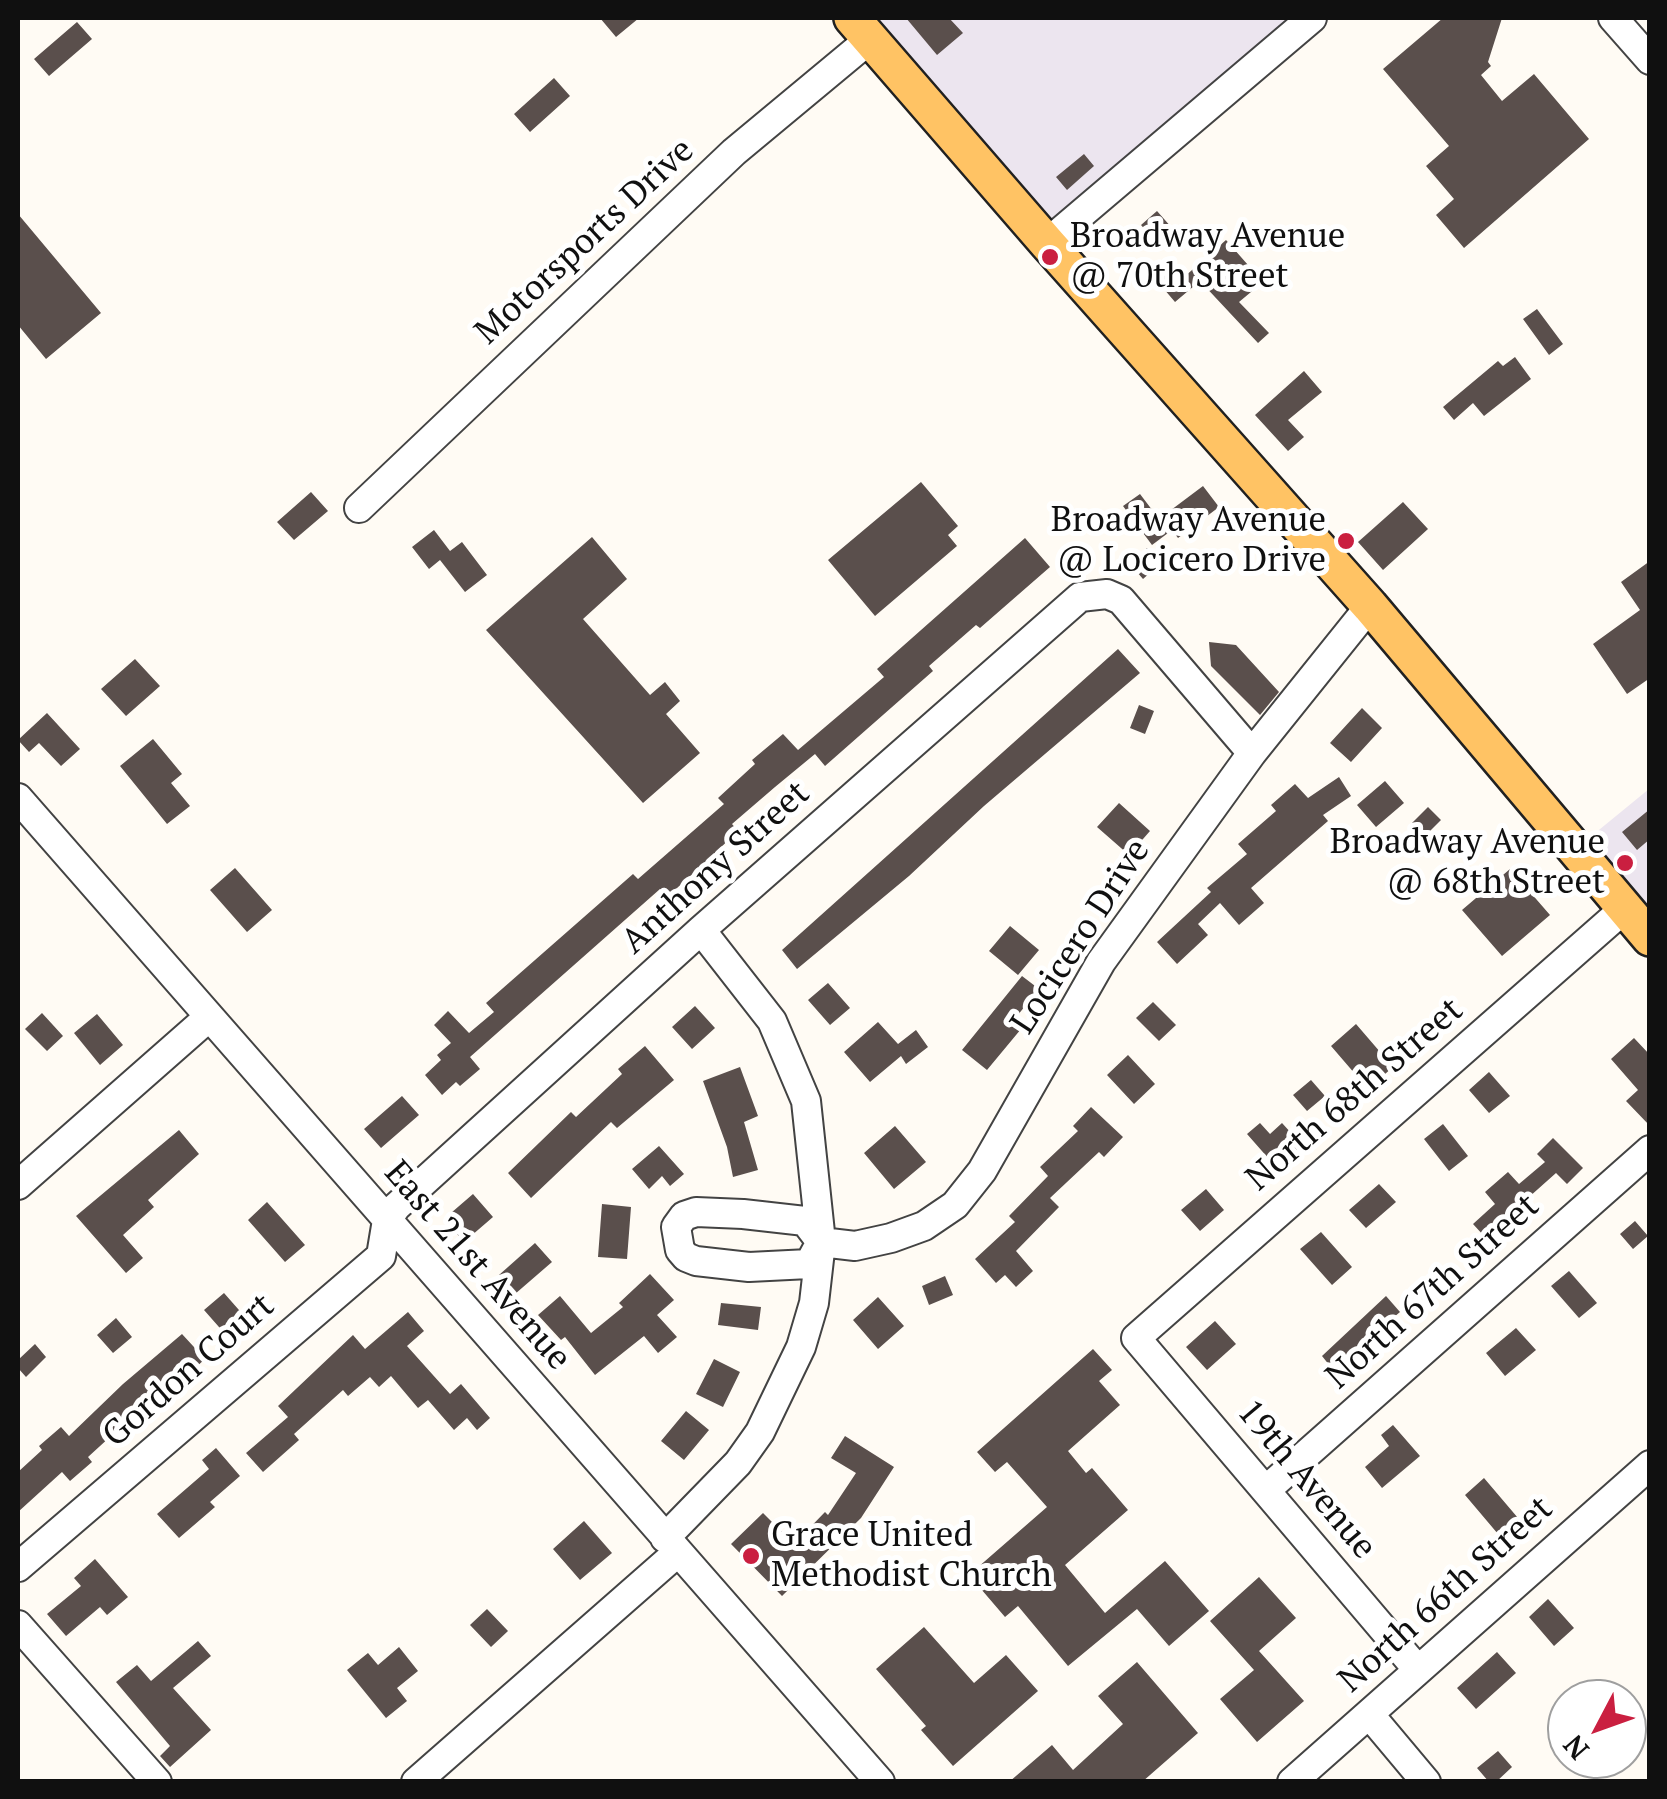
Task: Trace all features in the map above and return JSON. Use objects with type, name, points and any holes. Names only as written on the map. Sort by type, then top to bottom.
[{"type":"main road","points":[[861,28],[1370,606],[1650,938]]},
{"type":"street","points":[[1047,243],[1312,18]]},
{"type":"street","points":[[1613,18],[1650,60]]},
{"type":"street","name":"Motorsports Drive","points":[[358,508],[861,28]]},
{"type":"street","name":"Anthony Street","points":[[387,1220],[399,1204],[701,930],[1080,597],[1107,594],[1120,600],[1252,753]]},
{"type":"street","name":"Locicero Drive","points":[[822,1242],[855,1246],[890,1238],[924,1226],[955,1206],[982,1171],[1101,962],[1252,753],[1370,606]]},
{"type":"street","name":"East 21st Avenue","points":[[18,798],[880,1782]]},
{"type":"street","name":"North 68th Street","points":[[1136,1338],[1624,909]]},
{"type":"street","points":[[416,1782],[671,1546],[760,1432],[801,1347],[814,1303],[822,1242],[806,1101],[772,1020],[701,930]]},
{"type":"street","points":[[18,1185],[209,1017]]},
{"type":"street","name":"North 67th Street","points":[[1266,1490],[1650,1150]]},
{"type":"street","points":[[696,1212],[743,1214],[805,1221],[822,1242],[809,1264],[749,1266],[686,1257],[678,1244],[676,1227],[684,1216],[696,1212]]},
{"type":"street","name":"Gordon Court","points":[[18,1567],[381,1256],[387,1220]]},
{"type":"street","name":"19th Avenue","points":[[1136,1338],[1418,1670]]},
{"type":"street","name":"North 66th Street","points":[[1292,1782],[1650,1465]]},
{"type":"street","points":[[18,1624],[156,1782]]},
{"type":"street","points":[[1368,1714],[1426,1782]]},
{"type":"shaded area","points":[[867,18],[1297,18],[1049,228]]},
{"type":"shaded area","points":[[1649,789],[1649,921],[1583,843]]},
{"type":"building","points":[[600,18],[639,18],[616,37]]},
{"type":"building","points":[[906,18],[949,18],[963,33],[937,55]]},
{"type":"building","points":[[1443,18],[1502,18],[1488,62],[1491,66],[1481,75],[1502,101],[1534,74],[1589,139],[1464,248],[1436,215],[1454,199],[1426,166],[1449,146],[1383,69]]},
{"type":"building","points":[[77,22],[92,39],[49,76],[34,59]]},
{"type":"building","points":[[554,78],[570,96],[530,132],[514,114]]},
{"type":"building","points":[[1084,154],[1094,166],[1067,190],[1056,177]]},
{"type":"building","points":[[1157,211],[1172,228],[1156,242],[1141,225]]},
{"type":"building","points":[[18,214],[101,313],[46,359],[18,325]]},
{"type":"building","points":[[1226,240],[1263,282],[1239,302],[1269,333],[1258,343],[1200,281],[1175,302],[1152,275],[1169,261],[1183,278]]},
{"type":"building","points":[[1537,309],[1563,344],[1549,355],[1523,319]]},
{"type":"building","points":[[1515,357],[1531,379],[1484,416],[1473,403],[1454,420],[1443,407],[1498,361],[1503,366]]},
{"type":"building","points":[[1304,371],[1322,392],[1288,420],[1304,437],[1288,451],[1255,415]]},
{"type":"building","points":[[921,482],[958,526],[948,535],[957,546],[875,616],[828,560]]},
{"type":"building","points":[[1203,486],[1219,507],[1178,538],[1172,530],[1152,545],[1123,506],[1140,494],[1159,519]]},
{"type":"building","points":[[311,492],[328,511],[294,540],[277,522]]},
{"type":"building","points":[[1403,502],[1428,529],[1383,570],[1358,542]]},
{"type":"building","points":[[434,530],[450,551],[462,542],[487,575],[465,592],[440,560],[429,569],[412,547]]},
{"type":"building","points":[[592,537],[627,579],[583,619],[650,695],[665,682],[680,701],[666,714],[700,753],[643,803],[486,630]]},
{"type":"building","points":[[1025,538],[1050,567],[929,666],[933,671],[825,766],[815,754],[732,824],[738,831],[697,870],[667,897],[660,889],[470,1057],[480,1069],[442,1095],[425,1075],[441,1060],[437,1055],[451,1043],[434,1025],[448,1011],[469,1033],[494,1012],[486,1003],[633,874],[638,879],[724,804],[718,798],[755,764],[752,760],[783,734],[798,750],[884,677],[877,669]]},
{"type":"building","points":[[1147,548],[1160,564],[1143,579],[1130,564]]},
{"type":"building","points":[[1650,561],[1650,678],[1627,694],[1593,644],[1640,610],[1621,582]]},
{"type":"building","points":[[1209,642],[1236,645],[1279,692],[1260,715],[1211,666]]},
{"type":"building","points":[[1118,649],[1140,673],[797,969],[782,950]]},
{"type":"building","points":[[135,659],[160,686],[126,716],[101,689]]},
{"type":"building","points":[[1139,705],[1154,711],[1145,734],[1130,728]]},
{"type":"building","points":[[1362,708],[1382,728],[1351,762],[1330,743]]},
{"type":"building","points":[[47,713],[80,749],[61,766],[39,743],[29,752],[18,740]]},
{"type":"building","points":[[153,739],[182,774],[171,783],[190,806],[167,824],[120,766]]},
{"type":"building","points":[[1339,777],[1351,796],[1323,815],[1328,821],[1251,888],[1264,903],[1239,925],[1220,903],[1198,924],[1208,935],[1177,964],[1157,942],[1211,892],[1207,888],[1247,854],[1238,844],[1276,811],[1271,805],[1295,784],[1308,798]]},
{"type":"building","points":[[1385,781],[1404,803],[1376,827],[1357,805]]},
{"type":"building","points":[[1119,803],[1150,831],[1129,855],[1097,827]]},
{"type":"building","points":[[1428,807],[1441,820],[1425,836],[1412,823]]},
{"type":"building","points":[[1650,809],[1650,839],[1637,850],[1622,832]]},
{"type":"building","points":[[235,868],[272,910],[247,932],[210,890]]},
{"type":"building","points":[[1510,869],[1550,915],[1502,956],[1462,910]]},
{"type":"building","points":[[1010,926],[1039,950],[1018,975],[989,951]]},
{"type":"building","points":[[1022,976],[1039,989],[1017,1016],[1026,1023],[987,1070],[962,1050]]},
{"type":"building","points":[[828,983],[850,1008],[830,1025],[808,1000]]},
{"type":"building","points":[[1153,1002],[1176,1025],[1159,1041],[1136,1018]]},
{"type":"building","points":[[695,1006],[715,1028],[692,1049],[672,1027]]},
{"type":"building","points":[[42,1013],[63,1036],[47,1051],[25,1029]]},
{"type":"building","points":[[97,1014],[123,1045],[100,1065],[74,1033]]},
{"type":"building","points":[[878,1022],[898,1044],[916,1030],[928,1047],[906,1064],[901,1056],[870,1082],[844,1052]]},
{"type":"building","points":[[1356,1024],[1393,1067],[1368,1089],[1331,1046]]},
{"type":"building","points":[[1634,1038],[1650,1055],[1650,1126],[1626,1101],[1638,1090],[1611,1059]]},
{"type":"building","points":[[645,1046],[674,1080],[617,1128],[611,1122],[531,1198],[508,1173],[571,1112],[576,1117],[622,1074],[618,1069]]},
{"type":"building","points":[[1128,1055],[1155,1084],[1134,1104],[1107,1075]]},
{"type":"building","points":[[740,1067],[758,1116],[744,1122],[758,1170],[733,1177],[727,1147],[703,1081]]},
{"type":"building","points":[[1489,1072],[1510,1096],[1489,1113],[1469,1090]]},
{"type":"building","points":[[1311,1080],[1325,1096],[1307,1111],[1293,1095]]},
{"type":"building","points":[[402,1096],[419,1115],[381,1148],[364,1129]]},
{"type":"building","points":[[1091,1107],[1123,1137],[1104,1157],[1099,1152],[1050,1198],[1059,1207],[1016,1251],[1033,1271],[1016,1287],[1005,1275],[996,1283],[975,1259],[1015,1222],[1009,1216],[1048,1176],[1040,1167],[1078,1131],[1073,1126]]},
{"type":"building","points":[[1260,1123],[1270,1134],[1282,1123],[1302,1145],[1276,1167],[1247,1134]]},
{"type":"building","points":[[1443,1124],[1468,1156],[1449,1171],[1424,1139]]},
{"type":"building","points":[[895,1126],[926,1162],[894,1189],[864,1153]]},
{"type":"building","points":[[179,1130],[199,1154],[148,1200],[154,1207],[123,1235],[143,1258],[126,1273],[76,1216]]},
{"type":"building","points":[[1553,1138],[1583,1168],[1567,1184],[1556,1173],[1501,1222],[1511,1233],[1495,1248],[1473,1224],[1495,1204],[1485,1192],[1508,1172],[1519,1184],[1545,1162],[1537,1154]]},
{"type":"building","points":[[659,1146],[684,1174],[670,1186],[662,1176],[649,1189],[632,1169]]},
{"type":"building","points":[[1379,1184],[1396,1202],[1366,1228],[1349,1210]]},
{"type":"building","points":[[1206,1189],[1224,1210],[1200,1231],[1181,1210]]},
{"type":"building","points":[[473,1194],[493,1217],[464,1242],[444,1219]]},
{"type":"building","points":[[267,1202],[305,1245],[285,1262],[248,1220]]},
{"type":"building","points":[[602,1204],[631,1207],[627,1259],[598,1257]]},
{"type":"building","points":[[1635,1221],[1648,1236],[1633,1249],[1620,1234]]},
{"type":"building","points":[[1321,1232],[1352,1267],[1332,1285],[1300,1249]]},
{"type":"building","points":[[535,1243],[552,1262],[515,1294],[499,1275]]},
{"type":"building","points":[[1569,1271],[1597,1303],[1579,1318],[1551,1286]]},
{"type":"building","points":[[650,1274],[674,1300],[657,1315],[677,1337],[658,1353],[644,1336],[595,1375],[565,1337],[561,1340],[538,1315],[560,1296],[591,1333],[623,1307],[619,1303]]},
{"type":"building","points":[[945,1276],[953,1295],[929,1305],[922,1286]]},
{"type":"building","points":[[224,1293],[246,1318],[226,1335],[204,1310]]},
{"type":"building","points":[[1386,1296],[1400,1312],[1355,1350],[1361,1357],[1338,1376],[1322,1356]]},
{"type":"building","points":[[878,1297],[904,1326],[878,1349],[853,1320]]},
{"type":"building","points":[[721,1303],[761,1307],[758,1330],[718,1325]]},
{"type":"building","points":[[408,1312],[424,1331],[407,1346],[450,1394],[461,1384],[490,1418],[477,1430],[467,1418],[454,1430],[428,1400],[418,1408],[391,1376],[379,1387],[370,1377],[348,1396],[343,1390],[294,1434],[299,1440],[263,1472],[246,1453],[288,1417],[278,1406],[353,1335],[365,1349]]},
{"type":"building","points":[[116,1318],[132,1337],[113,1353],[97,1335]]},
{"type":"building","points":[[1215,1321],[1236,1344],[1207,1370],[1186,1347]]},
{"type":"building","points":[[1516,1328],[1536,1350],[1505,1376],[1486,1353]]},
{"type":"building","points":[[182,1334],[205,1359],[184,1378],[181,1374],[134,1415],[88,1457],[92,1462],[70,1481],[62,1472],[18,1512],[18,1472],[42,1450],[39,1446],[61,1427],[69,1436]]},
{"type":"building","points":[[35,1344],[46,1357],[26,1377],[18,1368],[18,1360]]},
{"type":"building","points":[[1093,1349],[1112,1370],[1099,1381],[1120,1405],[1068,1451],[1086,1473],[1092,1468],[1128,1510],[1065,1565],[1105,1613],[1165,1561],[1209,1611],[1169,1646],[1137,1609],[1068,1666],[1018,1606],[1005,1617],[969,1575],[1047,1507],[1007,1462],[995,1472],[977,1452]]},
{"type":"building","points":[[714,1359],[740,1372],[723,1407],[696,1394]]},
{"type":"building","points":[[686,1411],[709,1430],[684,1460],[661,1441]]},
{"type":"building","points":[[1393,1425],[1420,1456],[1382,1488],[1365,1467],[1389,1446],[1381,1435]]},
{"type":"building","points":[[845,1436],[894,1467],[861,1518],[782,1596],[731,1544],[763,1513],[794,1544],[825,1512],[828,1515],[856,1473],[831,1458]]},
{"type":"building","points":[[216,1448],[240,1476],[210,1502],[215,1507],[179,1538],[157,1514],[209,1469],[202,1460]]},
{"type":"building","points":[[1484,1478],[1518,1518],[1498,1534],[1465,1495]]},
{"type":"building","points":[[584,1521],[612,1553],[580,1580],[553,1549]]},
{"type":"building","points":[[95,1559],[128,1597],[107,1615],[100,1607],[66,1636],[47,1614],[81,1586],[74,1578]]},
{"type":"building","points":[[1259,1577],[1296,1618],[1259,1651],[1304,1701],[1257,1742],[1220,1699],[1254,1670],[1210,1621]]},
{"type":"building","points":[[1548,1599],[1574,1628],[1554,1646],[1529,1617]]},
{"type":"building","points":[[487,1609],[508,1631],[491,1647],[470,1625]]},
{"type":"building","points":[[924,1627],[974,1683],[1006,1655],[1038,1691],[953,1766],[921,1730],[926,1726],[876,1669]]},
{"type":"building","points":[[198,1641],[211,1656],[173,1688],[211,1730],[170,1767],[160,1756],[170,1746],[116,1682],[137,1665],[151,1681]]},
{"type":"building","points":[[399,1647],[418,1671],[397,1688],[407,1701],[386,1718],[347,1670],[368,1653],[378,1665]]},
{"type":"building","points":[[1497,1652],[1516,1673],[1476,1709],[1457,1688]]},
{"type":"building","points":[[1137,1662],[1198,1733],[1142,1782],[1009,1782],[1052,1745],[1073,1770],[1123,1724],[1098,1696]]},
{"type":"building","points":[[1498,1751],[1512,1767],[1496,1782],[1489,1782],[1477,1768]]},
{"type":"place","name":"Broadway Avenue @ 70th Street","points":[[1050,257]]},
{"type":"place","name":"Broadway Avenue @ Locicero Drive","points":[[1346,541]]},
{"type":"place","name":"Broadway Avenue @ 68th Street","points":[[1625,863]]},
{"type":"place","name":"Grace United Methodist Church","points":[[751,1556]]}]
